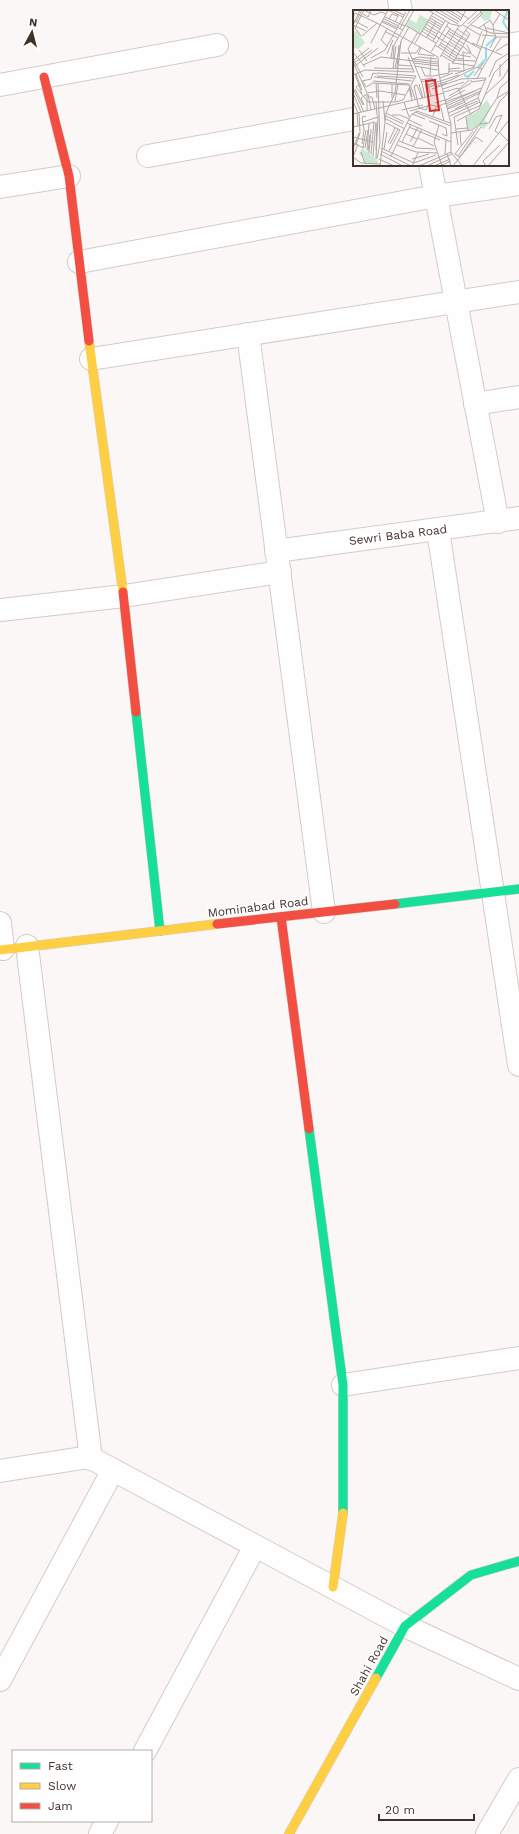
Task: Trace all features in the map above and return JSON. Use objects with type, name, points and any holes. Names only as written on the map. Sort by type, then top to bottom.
[{"type":"street","points":[[399,0],[401,10]]},
{"type":"street","points":[[509,44],[519,43]]},
{"type":"street","points":[[0,85],[217,46]]},
{"type":"street","points":[[44,77],[69,176],[91,359],[124,596],[160,931]]},
{"type":"street","points":[[148,156],[353,119]]},
{"type":"street","points":[[430,166],[498,522]]},
{"type":"street","points":[[0,187],[69,176]]},
{"type":"street","points":[[80,262],[436,196],[519,184]]},
{"type":"street","points":[[91,359],[519,292]]},
{"type":"street","points":[[248,334],[324,912]]},
{"type":"street","points":[[476,404],[519,397]]},
{"type":"street","name":"Sewri Baba Road","points":[[276,551],[519,518]]},
{"type":"street","points":[[438,530],[519,1065]]},
{"type":"street","points":[[0,610],[124,596],[280,572]]},
{"type":"street","name":"Mominabad Road","points":[[1,949],[519,889]]},
{"type":"street","points":[[281,917],[343,1385],[344,1502],[333,1587]]},
{"type":"street","points":[[0,923],[1,949]]},
{"type":"street","points":[[27,946],[92,1459]]},
{"type":"street","points":[[343,1385],[519,1358]]},
{"type":"street","points":[[0,1471],[89,1457],[405,1626],[519,1679]]},
{"type":"street","points":[[0,1680],[113,1470]]},
{"type":"street","points":[[146,1750],[255,1546]]},
{"type":"street","name":"Shahi Road","points":[[289,1834],[405,1626],[471,1575],[519,1561]]},
{"type":"street","points":[[487,1834],[519,1779]]},
{"type":"street","points":[[100,1834],[106,1822]]},
{"type":"traffic: fast","points":[[136,712],[160,931]]},
{"type":"traffic: fast","points":[[395,904],[519,889]]},
{"type":"traffic: fast","points":[[309,1129],[343,1385],[343,1513]]},
{"type":"traffic: fast","points":[[376,1678],[405,1626],[471,1575],[519,1561]]},
{"type":"traffic: slow","points":[[89,341],[123,592]]},
{"type":"traffic: slow","points":[[0,950],[217,924]]},
{"type":"traffic: slow","points":[[333,1587],[343,1513]]},
{"type":"traffic: slow","points":[[289,1834],[376,1678]]},
{"type":"traffic: jam","points":[[44,77],[69,176],[89,341]]},
{"type":"traffic: jam","points":[[123,592],[136,712]]},
{"type":"traffic: jam","points":[[217,924],[395,904]]},
{"type":"traffic: jam","points":[[281,917],[309,1129]]}]
